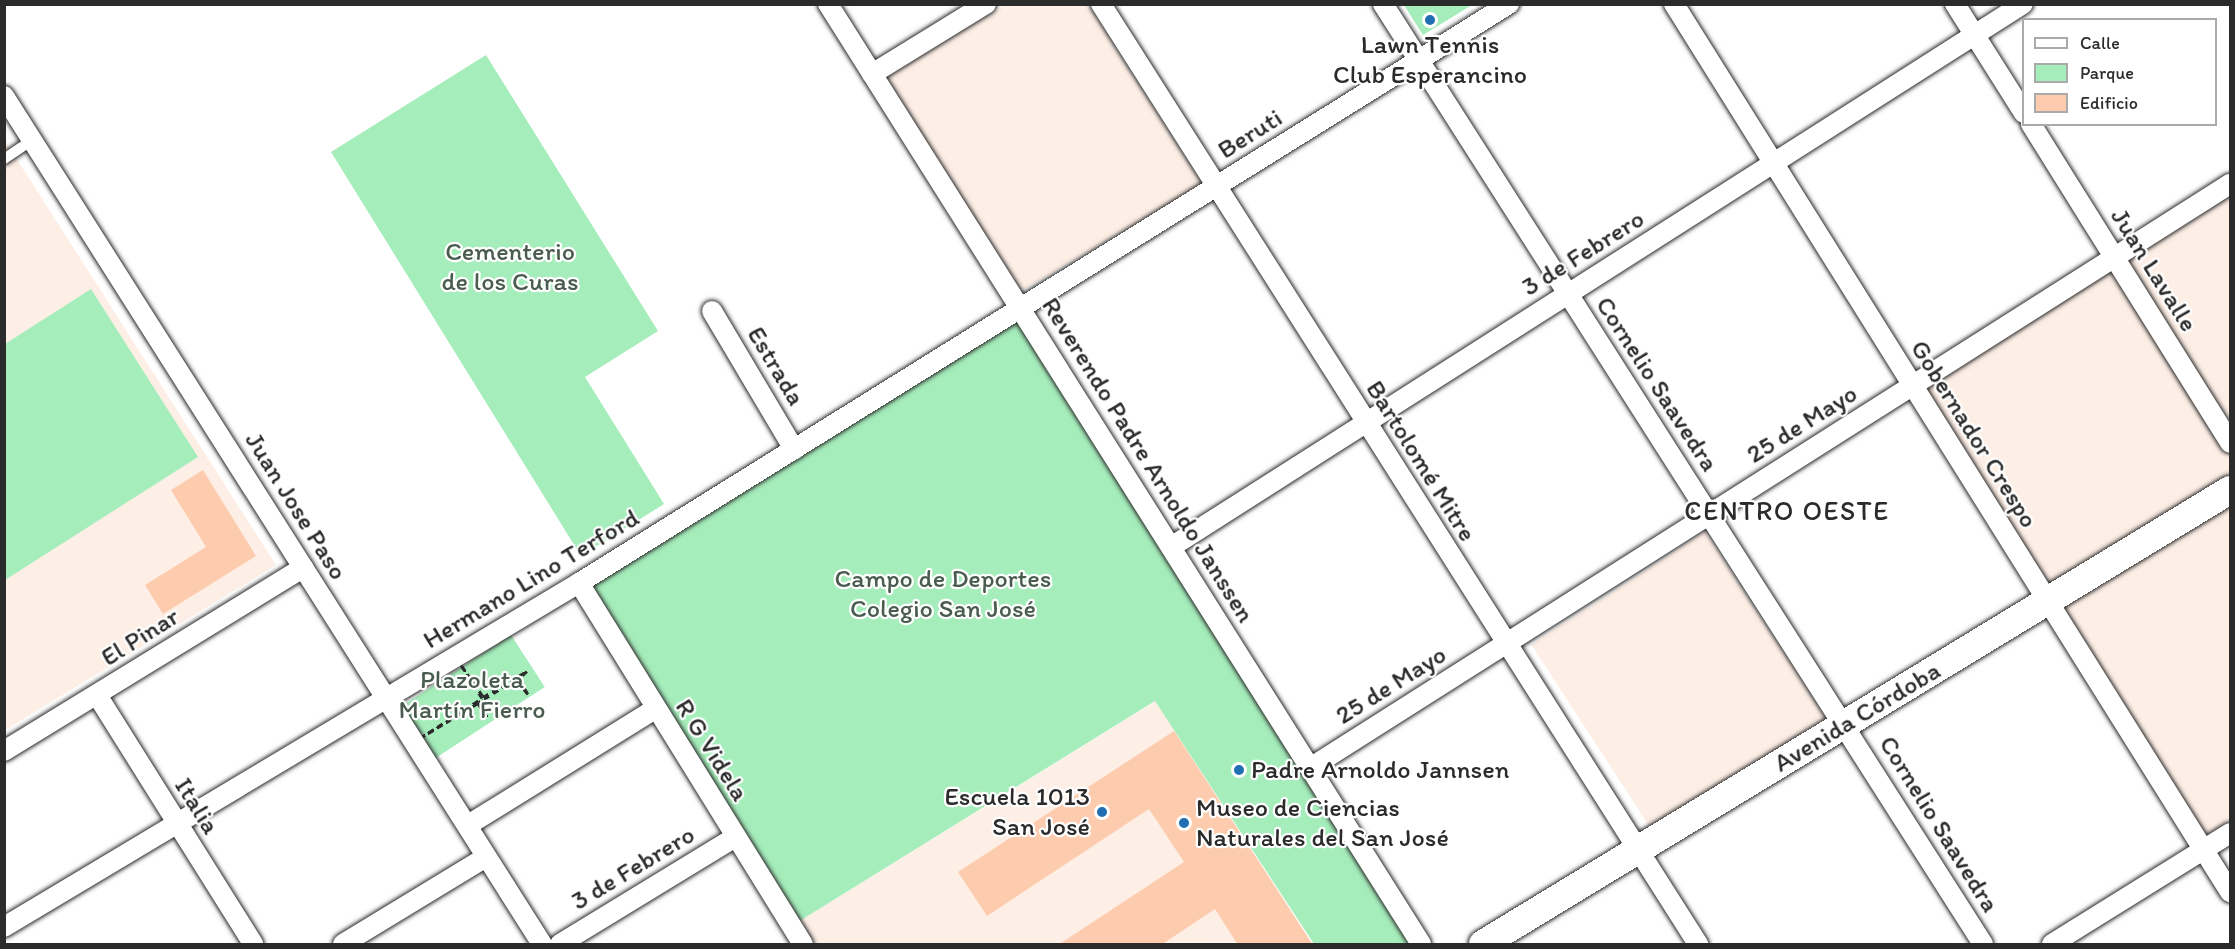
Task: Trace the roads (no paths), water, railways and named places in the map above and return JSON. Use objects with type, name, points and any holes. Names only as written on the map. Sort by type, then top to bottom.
[{"type":"main road","name":"Avenida Córdoba","points":[[2053,609],[2230,490]]},
{"type":"main road","name":"Avenida Córdoba","points":[[1483,945],[1643,857],[2053,609],[2230,511]]},
{"type":"main road","name":"Avenida Córdoba","points":[[1519,945],[1643,857]]},
{"type":"street","name":"Reverendo Padre Arnoldo Janssen","points":[[828,4],[1421,945]]},
{"type":"street","points":[[872,74],[986,4]]},
{"type":"street","name":"Bartolomé Mitre","points":[[1101,4],[1698,945]]},
{"type":"street","name":"Cornelio Saavedra","points":[[1383,4],[1709,516],[1850,732],[1983,945]]},
{"type":"street","name":"Beruti","points":[[1020,308],[1509,4]]},
{"type":"street","name":"Gobernador Crespo","points":[[1674,4],[2230,892]]},
{"type":"street","points":[[1955,4],[2022,110]]},
{"type":"street","name":"3 de Febrero","points":[[1171,547],[2023,4]]},
{"type":"street","name":"Juan Jose Paso","points":[[4,96],[542,945]]},
{"type":"street","name":"Juan Lavalle","points":[[2032,126],[2230,443]]},
{"type":"street","name":"25 de Mayo","points":[[1310,768],[2230,184]]},
{"type":"street","name":"Hermano Lino Terford","points":[[4,927],[579,583],[1020,308]]},
{"type":"street","name":"Estrada","points":[[712,311],[794,448]]},
{"type":"street","name":"El Pinar","points":[[4,751],[303,568]]},
{"type":"street","name":"R G Videla","points":[[579,583],[800,944]]},
{"type":"street","name":"Italia","points":[[97,695],[253,945]]},
{"type":"street","points":[[468,825],[655,709]]},
{"type":"street","points":[[2052,945],[2230,833]]},
{"type":"street","name":"3 de Febrero","points":[[560,945],[735,837]]},
{"type":"street","points":[[343,945],[486,857]]},
{"type":"lane","points":[[4,159],[32,140]]},
{"type":"place","name":"Lawn Tennis Club Esperancino","points":[[1430,20]]},
{"type":"place","name":"Padre Arnoldo Jannsen","points":[[1239,770]]},
{"type":"place","name":"Escuela 1013 San José","points":[[1102,812]]},
{"type":"place","name":"Museo de Ciencias Naturales del San José","points":[[1184,823]]},
{"type":"district","name":"CENTRO OESTE","points":[[1787,511]]},
{"type":"park label","name":"Cementerio de los Curas","points":[[510,267]]},
{"type":"park label","name":"Campo de Deportes Colegio San José","points":[[943,594]]},
{"type":"park label","name":"Plazoleta Martín Fierro","points":[[472,695]]}]
